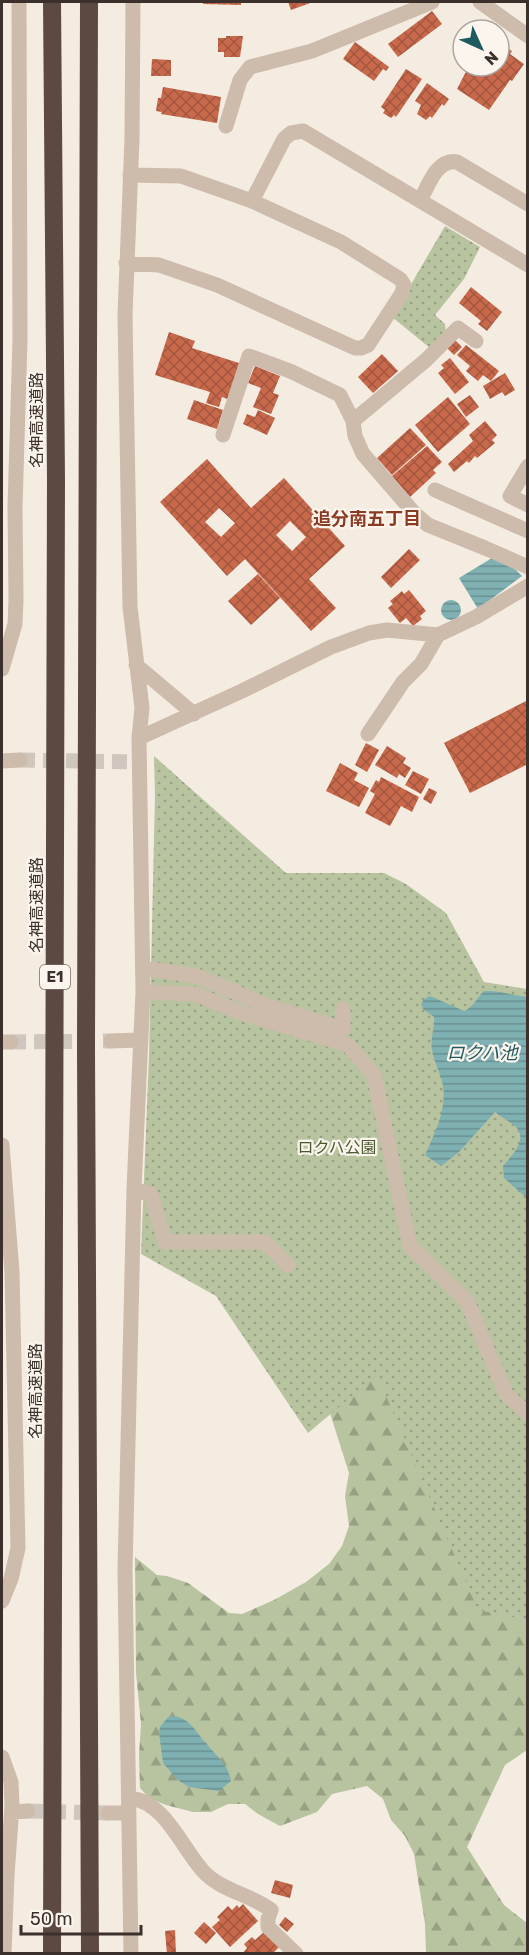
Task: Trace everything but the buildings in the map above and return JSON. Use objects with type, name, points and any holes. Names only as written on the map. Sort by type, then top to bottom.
[{"type":"highway","name":"名神高速道路","points":[[52,2],[56,504],[52,1953]]},
{"type":"highway","name":"E1","points":[[89,2],[86,1049],[90,1953]]},
{"type":"street","points":[[2,669],[15,624],[16,600],[15,507],[20,340],[19,2]]},
{"type":"street","points":[[131,1953],[125,1570],[134,1189],[142,992],[138,762],[142,708],[130,607],[126,489],[126,263],[133,2]]},
{"type":"street","points":[[226,126],[240,80],[250,67],[312,51],[432,2]]},
{"type":"street","points":[[480,2],[528,36]]},
{"type":"street","points":[[252,201],[284,139],[291,133],[303,131],[528,265]]},
{"type":"street","points":[[420,201],[442,164],[449,160],[457,162],[528,204]]},
{"type":"street","points":[[126,263],[159,265],[217,285],[355,348],[368,345],[402,293],[404,285],[400,279],[341,242],[252,201],[181,176],[130,175]]},
{"type":"street","points":[[353,421],[426,360],[458,328],[476,341]]},
{"type":"street","points":[[223,435],[249,356],[290,371],[340,395],[353,421],[355,436],[363,454],[414,513],[428,525],[528,567]]},
{"type":"street","points":[[528,466],[510,495],[528,505]]},
{"type":"street","points":[[435,490],[528,531]]},
{"type":"street","points":[[139,738],[194,714],[312,655],[369,633],[387,630],[438,635],[476,618],[528,586]]},
{"type":"street","points":[[368,734],[404,682],[421,664],[438,635]]},
{"type":"street","points":[[136,665],[194,714]]},
{"type":"street","points":[[2,761],[20,760]]},
{"type":"street","points":[[142,968],[197,976],[265,1005],[343,1029],[343,1009]]},
{"type":"street","points":[[142,992],[195,994],[242,1013],[348,1045],[374,1075],[410,1246],[467,1301],[506,1394],[528,1414]]},
{"type":"street","points":[[111,1041],[140,1040]]},
{"type":"street","points":[[2,1145],[12,1272],[18,1548],[11,1579],[2,1601]]},
{"type":"street","points":[[134,1189],[151,1194],[165,1242],[265,1242],[288,1264]]},
{"type":"street","points":[[2,1757],[11,1782],[13,1808],[7,1875],[4,1953]]},
{"type":"street","points":[[108,1813],[141,1799],[159,1812],[200,1869],[214,1883],[258,1900],[271,1910],[267,1919],[268,1927],[296,1953]]},
{"type":"green space","points":[[445,226],[480,247],[464,279],[435,315],[445,324],[446,332],[430,348],[392,317]]},
{"type":"green space","name":"ロクハ公園","points":[[154,756],[286,873],[384,873],[406,884],[446,913],[484,982],[527,989],[527,1620],[478,1610],[377,1375],[308,1433],[216,1296],[141,1254],[149,1056]]},
{"type":"green space","points":[[371,1341],[527,1568],[527,1750],[505,1765],[467,1847],[504,1905],[527,1923],[527,1953],[426,1953],[425,1924],[414,1854],[405,1836],[391,1820],[383,1799],[367,1786],[332,1794],[317,1812],[280,1826],[245,1804],[228,1804],[211,1812],[193,1812],[149,1798],[140,1788],[141,1724],[136,1673],[135,1557],[157,1575],[188,1583],[229,1613],[242,1614],[306,1582],[329,1564],[342,1546],[349,1526],[345,1496],[349,1473],[329,1410]]},
{"type":"water","points":[[492,558],[515,569],[522,576],[478,609],[459,578]]},
{"type":"water","points":[[451,600],[458,603],[461,610],[458,617],[451,620],[444,617],[441,610],[444,603]]},
{"type":"water","name":"ロクハ池","points":[[484,991],[527,997],[527,1198],[504,1178],[503,1166],[518,1147],[519,1131],[495,1112],[459,1152],[441,1166],[425,1155],[439,1122],[444,1095],[432,1050],[434,1017],[423,1009],[421,1004],[430,996],[464,1011],[471,1007]]},
{"type":"water","points":[[168,1717],[183,1719],[192,1726],[224,1764],[231,1781],[219,1791],[189,1787],[178,1780],[163,1763],[160,1727]]},
{"type":"tunnel","points":[[20,760],[138,762]]},
{"type":"tunnel","points":[[11,1042],[111,1041]]},
{"type":"tunnel","points":[[28,1811],[108,1813]]},
{"type":"district","name":"追分南五丁目","points":[[367,519]]}]
